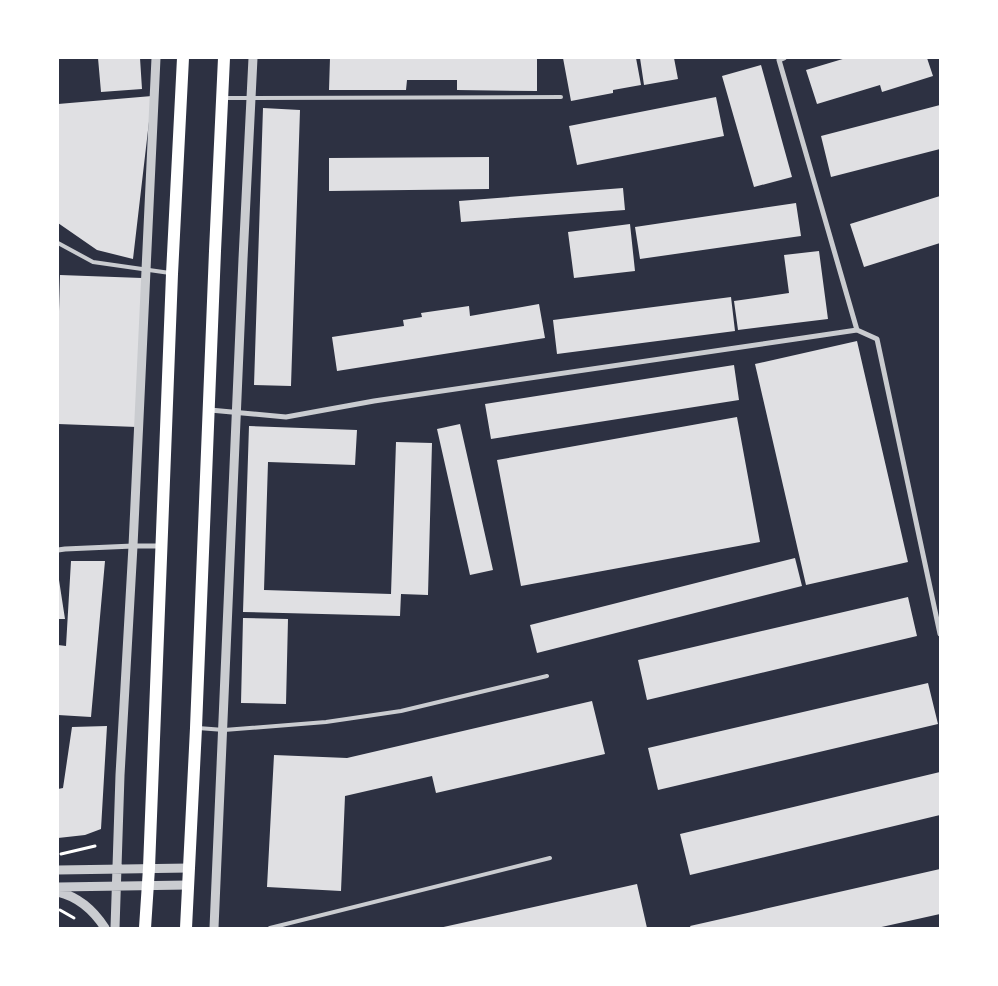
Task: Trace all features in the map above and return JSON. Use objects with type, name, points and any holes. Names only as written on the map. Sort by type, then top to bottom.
[{"type":"main road","points":[[145,928],[149,868],[172,274],[183,58]]},
{"type":"main road","points":[[186,928],[224,58]]},
{"type":"street","points":[[114,928],[120,775],[134,546],[156,58]]},
{"type":"street","points":[[214,928],[254,58]]},
{"type":"street","points":[[784,58],[778,59],[857,330]]},
{"type":"street","points":[[209,410],[286,417],[374,401],[857,330],[877,339],[940,634]]},
{"type":"street","points":[[58,550],[65,548],[161,546]]},
{"type":"street","points":[[58,870],[189,868]]},
{"type":"street","points":[[58,887],[188,885]]},
{"type":"street","points":[[58,892],[80,901],[97,916],[105,928]]},
{"type":"lane","points":[[222,98],[561,97]]},
{"type":"lane","points":[[58,243],[93,262],[172,274]]},
{"type":"lane","points":[[196,728],[224,730],[326,722],[400,711],[547,676]]},
{"type":"lane","points":[[270,928],[550,858]]},
{"type":"path","points":[[58,855],[95,846]]},
{"type":"building","points":[[98,58],[140,58],[142,89],[101,92]]},
{"type":"building","points":[[330,58],[537,58],[537,91],[457,90],[457,80],[407,80],[406,90],[329,90]]},
{"type":"building","points":[[563,58],[636,58],[641,85],[613,90],[613,93],[571,101]]},
{"type":"building","points":[[640,58],[674,58],[678,79],[644,85]]},
{"type":"building","points":[[846,58],[927,58],[933,76],[882,92],[880,85],[817,104],[806,70]]},
{"type":"building","points":[[761,65],[792,177],[754,187],[722,76]]},
{"type":"building","points":[[152,96],[133,259],[97,250],[58,223],[58,104]]},
{"type":"building","points":[[716,97],[724,136],[577,165],[569,126]]},
{"type":"building","points":[[940,105],[940,149],[831,177],[821,136]]},
{"type":"building","points":[[263,108],[300,110],[291,386],[254,385]]},
{"type":"building","points":[[489,157],[489,189],[329,191],[329,158]]},
{"type":"building","points":[[623,188],[625,210],[461,222],[459,201]]},
{"type":"building","points":[[940,196],[940,243],[864,267],[850,224]]},
{"type":"building","points":[[796,203],[801,236],[640,259],[635,227]]},
{"type":"building","points":[[630,224],[635,271],[574,278],[568,232]]},
{"type":"building","points":[[819,251],[828,319],[738,330],[734,301],[789,293],[784,255]]},
{"type":"building","points":[[60,275],[142,278],[137,427],[58,424],[58,311]]},
{"type":"building","points":[[731,297],[735,331],[557,354],[553,320]]},
{"type":"building","points":[[539,304],[545,338],[337,371],[332,337],[404,326],[403,320],[422,317],[421,313],[469,306],[470,316]]},
{"type":"building","points":[[857,341],[908,562],[806,585],[755,364]]},
{"type":"building","points":[[734,365],[739,400],[491,439],[485,404]]},
{"type":"building","points":[[737,417],[760,542],[521,586],[497,460]]},
{"type":"building","points":[[460,424],[493,570],[470,575],[437,429]]},
{"type":"building","points":[[249,426],[357,430],[355,465],[268,462],[264,590],[391,594],[396,442],[432,443],[428,595],[401,594],[400,616],[243,612]]},
{"type":"building","points":[[795,558],[802,586],[537,653],[530,625]]},
{"type":"building","points":[[71,561],[105,561],[91,717],[58,715],[58,645],[66,646]]},
{"type":"building","points":[[59,580],[65,619],[58,619]]},
{"type":"building","points":[[908,597],[917,636],[647,700],[638,660]]},
{"type":"building","points":[[243,618],[288,619],[286,704],[241,703]]},
{"type":"building","points":[[928,683],[938,724],[658,790],[648,748]]},
{"type":"building","points":[[592,701],[605,754],[436,793],[432,776],[345,796],[341,891],[267,887],[274,755],[347,758]]},
{"type":"building","points":[[107,726],[101,829],[85,835],[58,838],[58,789],[63,788],[72,727]]},
{"type":"building","points":[[940,772],[940,815],[690,875],[680,834]]},
{"type":"building","points":[[940,869],[940,914],[877,928],[691,928],[690,926]]},
{"type":"building","points":[[637,884],[647,928],[439,928]]}]
